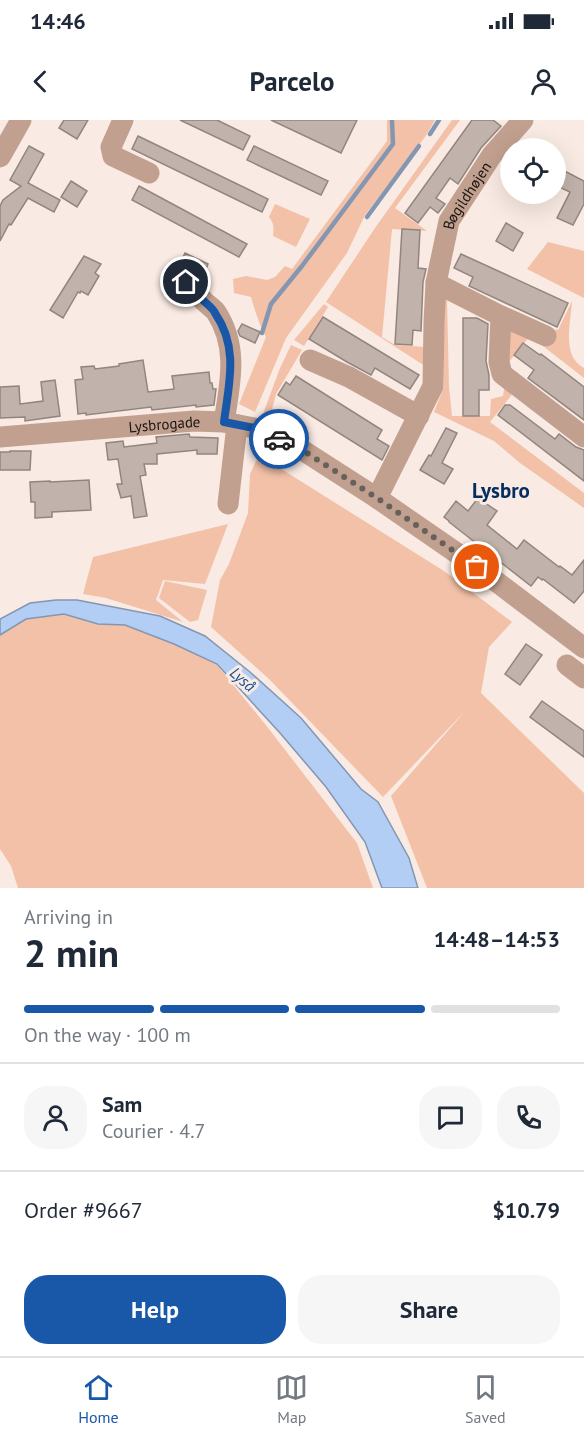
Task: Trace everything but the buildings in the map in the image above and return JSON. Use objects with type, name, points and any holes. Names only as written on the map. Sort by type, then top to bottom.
[{"type":"street","points":[[123,120],[111,147],[113,156],[149,172]]},
{"type":"street","name":"Bøgildhøjen","points":[[377,498],[433,386],[436,283],[449,221],[492,155],[523,120]]},
{"type":"street","points":[[0,157],[12,124]]},
{"type":"street","points":[[186,282],[215,311],[230,348],[232,370],[228,504]]},
{"type":"street","points":[[436,283],[546,336]]},
{"type":"street","points":[[501,316],[499,362],[502,374],[584,437]]},
{"type":"street","points":[[310,360],[349,377],[419,416]]},
{"type":"street","name":"Lysbrogade","points":[[0,437],[194,421],[230,423],[254,428],[296,446],[377,498],[477,567],[584,648]]},
{"type":"street","points":[[567,665],[584,678]]},
{"type":"shaded area","points":[[387,120],[435,120],[425,137],[365,215],[347,253],[286,338],[255,412],[239,404],[266,337],[251,297],[234,293],[233,279],[246,276],[267,280],[275,277],[285,266],[292,269],[387,141]]},
{"type":"shaded area","points":[[452,120],[460,120],[395,208],[427,231],[392,229],[382,337],[395,345],[426,347],[428,368],[326,302],[375,228]]},
{"type":"shaded area","points":[[275,204],[310,219],[296,247],[273,236],[272,221],[269,217]]},
{"type":"shaded area","points":[[548,242],[584,251],[584,298],[527,269]]},
{"type":"shaded area","points":[[447,299],[452,416],[490,416],[491,399],[503,396],[505,383],[514,392],[490,422],[584,493],[584,508],[520,463],[494,441],[434,412],[444,387],[443,311],[444,300]]},
{"type":"shaded area","points":[[572,301],[569,328],[570,347],[577,363],[584,368],[584,378],[530,336],[508,363],[508,335],[512,331],[524,332],[549,343]]},
{"type":"shaded area","points":[[324,304],[328,307],[304,346],[294,340]]},
{"type":"shaded area","points":[[291,345],[302,350],[276,394],[270,417],[263,414]]},
{"type":"shaded area","points":[[259,455],[444,571],[512,622],[489,647],[481,693],[584,793],[584,888],[427,888],[391,796],[466,710],[383,797],[269,679],[211,627],[220,580],[229,564],[248,513],[250,474]]},
{"type":"shaded area","points":[[228,524],[205,584],[163,580],[156,600],[183,622],[106,598],[83,594],[93,557]]},
{"type":"shaded area","points":[[165,581],[207,590],[198,620],[190,622],[159,598]]},
{"type":"shaded area","points":[[64,614],[98,624],[125,625],[174,644],[217,665],[357,843],[373,888],[18,888],[11,866],[0,849],[0,635],[26,619]]},
{"type":"water","name":"Lyså","points":[[77,600],[160,616],[205,636],[250,672],[301,718],[361,789],[378,802],[409,858],[418,888],[382,888],[365,842],[326,787],[217,664],[125,625],[98,624],[64,614],[26,619],[0,635],[0,619],[30,603]]},
{"type":"waterway","points":[[430,134],[439,120]]},
{"type":"waterway","points":[[262,333],[271,304],[393,144],[392,121]]},
{"type":"waterway","points":[[367,217],[419,146]]},
{"type":"way so far","points":[[279,439],[296,446],[377,498],[477,567]]},
{"type":"district","name":"Lysbro","points":[[501,490]]},
{"type":"route","points":[[186,282],[215,311],[230,348],[232,370],[224,422],[254,428],[279,439]]}]
